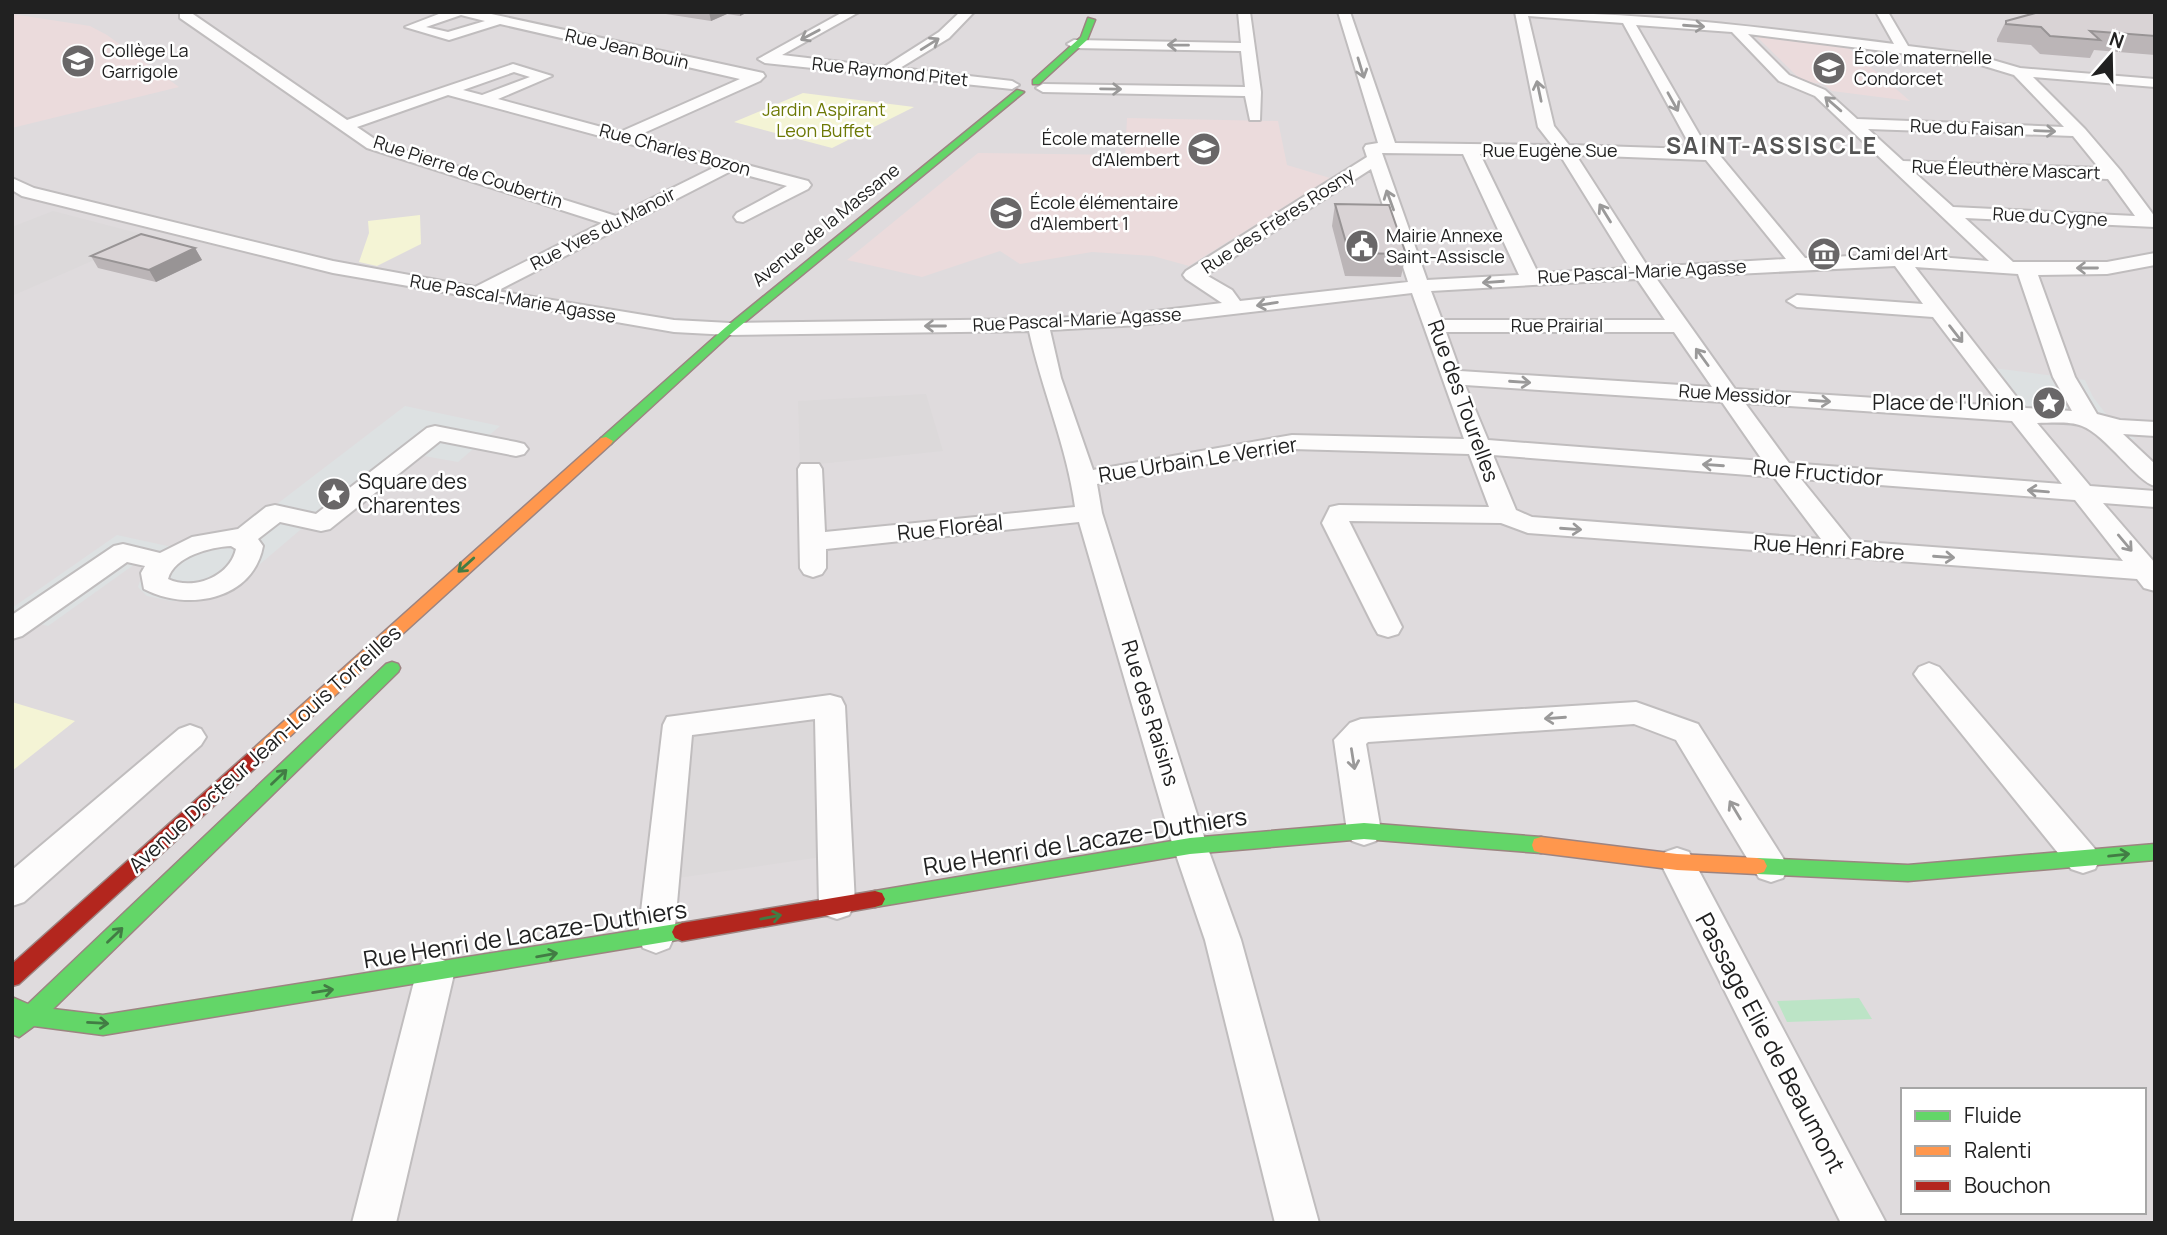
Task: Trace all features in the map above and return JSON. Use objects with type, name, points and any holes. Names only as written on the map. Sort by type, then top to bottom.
[{"type":"main road","name":"Avenue de la Massane","points":[[730,329],[947,151],[977,138],[1062,57],[1074,44],[1077,30],[1095,16]]},
{"type":"main road","name":"Avenue Docteur Jean-Louis Torreilles","points":[[12,977],[474,557],[519,522],[730,329]]},
{"type":"main road","name":"Avenue Docteur Jean-Louis Torreilles","points":[[500,558],[519,522]]},
{"type":"main road","name":"Rue Henri de Lacaze-Duthiers","points":[[30,1016],[103,1025],[435,974],[1190,846],[1364,831],[1546,845],[1677,862],[1908,873],[2155,852]]},
{"type":"main road","name":"Avenue Docteur Jean-Louis Torreilles","points":[[12,1033],[159,894]]},
{"type":"main road","points":[[12,1007],[30,1016]]},
{"type":"street","points":[[458,12],[412,27],[449,36],[499,20]]},
{"type":"street","name":"Rue Jean Bouin","points":[[464,12],[755,78]]},
{"type":"street","points":[[733,74],[853,12]]},
{"type":"street","points":[[888,71],[944,35],[968,12]]},
{"type":"street","points":[[1244,12],[1255,117]]},
{"type":"street","name":"Rue des Tourelles","points":[[1344,12],[1378,124],[1382,154],[1451,377],[1481,447],[1505,515]]},
{"type":"street","points":[[1521,12],[1546,127],[1566,152],[1679,326],[1782,470],[1844,550]]},
{"type":"street","points":[[1529,12],[1736,29],[1903,48],[1972,58],[2019,72],[2154,84]]},
{"type":"street","points":[[1882,12],[1903,48]]},
{"type":"street","name":"Rue Pierre de Coubertin","points":[[187,13],[373,145],[618,222]]},
{"type":"street","points":[[1628,21],[1700,149],[1711,155],[1800,264]]},
{"type":"street","points":[[1736,29],[1784,78],[1820,93],[1946,212],[2017,268],[2064,377],[2088,419],[2132,452],[2155,480]]},
{"type":"street","points":[[1074,44],[1247,47]]},
{"type":"street","name":"Rue Raymond Pitet","points":[[768,58],[1028,87],[1254,92]]},
{"type":"street","points":[[624,136],[789,62]]},
{"type":"street","points":[[347,125],[513,68],[545,76],[483,100]]},
{"type":"street","points":[[2019,72],[2079,132],[2151,222]]},
{"type":"street","name":"Rue Charles Bozon","points":[[449,91],[802,185],[743,217]]},
{"type":"street","name":"Rue du Faisan","points":[[1855,124],[2079,132]]},
{"type":"street","points":[[1470,150],[1531,279]]},
{"type":"street","name":"Rue Eugène Sue","points":[[1382,154],[1470,150],[1653,151],[1711,155]]},
{"type":"street","name":"Rue des Frères Rosny","points":[[1236,309],[1225,294],[1193,275],[1382,154]]},
{"type":"street","name":"Rue Yves du Manoir","points":[[475,294],[731,164]]},
{"type":"street","name":"Rue Éleuthère Mascart","points":[[1898,166],[2114,174]]},
{"type":"street","name":"Rue Pascal-Marie Agasse","points":[[12,183],[28,192],[307,260],[475,294],[669,325],[730,329],[1038,325],[1236,309],[1318,296],[1422,286],[1641,271],[1900,260],[2017,268],[2107,268],[2155,259]]},
{"type":"street","name":"Rue du Cygne","points":[[1946,212],[2151,222]]},
{"type":"street","points":[[1900,260],[2019,415],[2152,576]]},
{"type":"street","points":[[1797,301],[1938,310]]},
{"type":"street","name":"Rue des Raisins","points":[[1038,325],[1050,377],[1084,479],[1089,513],[1190,846],[1223,940],[1297,1223]]},
{"type":"street","name":"Rue Prairial","points":[[1435,326],[1679,326]]},
{"type":"street","name":"Rue Messidor","points":[[1451,377],[2019,415]]},
{"type":"street","points":[[2019,415],[2088,419],[2120,427],[2155,429]]},
{"type":"street","points":[[241,540],[275,513],[321,523],[435,433],[516,449]]},
{"type":"street","name":"Rue Urbain Le Verrier","points":[[1084,479],[1292,442],[1481,447]]},
{"type":"street","name":"Rue Fructidor","points":[[1481,447],[2155,499]]},
{"type":"street","points":[[810,469],[810,542],[813,568]]},
{"type":"street","name":"Rue Floréal","points":[[810,542],[1089,513]]},
{"type":"street","name":"Rue Henri Fabre","points":[[1388,627],[1335,523],[1335,517],[1339,513],[1505,515],[1528,526],[2152,576]]},
{"type":"street","points":[[236,537],[241,540],[250,546],[250,558],[227,581],[206,590],[166,592],[154,583],[154,573],[179,550],[200,542],[236,537]]},
{"type":"street","points":[[12,629],[123,552],[163,562]]},
{"type":"street","name":"Avenue Docteur Jean-Louis Torreilles","points":[[159,894],[190,835],[375,667],[402,657]]},
{"type":"street","points":[[1929,674],[2083,859]]},
{"type":"street","points":[[656,937],[678,725],[830,705],[836,904]]},
{"type":"street","points":[[1364,831],[1350,740],[1361,731],[1636,713],[1687,732],[1771,868]]},
{"type":"street","points":[[12,891],[190,737]]},
{"type":"street","name":"Passage Elie de Beaumont","points":[[1677,862],[1864,1223]]},
{"type":"street","points":[[374,1223],[435,974]]},
{"type":"shaded area","points":[[12,12],[2155,12],[2155,1223],[12,1223]]},
{"type":"shaded area","name":"Collège La Garrigole","points":[[12,14],[90,26],[107,35],[179,87],[12,128]]},
{"type":"shaded area","name":"École maternelle Condorcet","points":[[1754,34],[1844,44],[1910,101],[1832,91],[1823,84],[1802,81]]},
{"type":"shaded area","points":[[1127,118],[1278,121],[1287,165],[1330,178],[1189,266],[1153,256],[1092,252],[1020,264],[1000,251],[922,277],[847,260],[978,153],[1125,155]]},
{"type":"shaded area","points":[[53,211],[149,236],[12,296],[12,227]]},
{"type":"shaded area","name":"Place de l'Union","points":[[1971,365],[2085,380],[2093,397],[2109,418],[2137,440],[2078,426],[2015,421]]},
{"type":"shaded area","points":[[926,394],[943,451],[800,466],[798,401]]},
{"type":"shaded area","name":"Square des Charentes","points":[[405,406],[500,426],[458,462],[424,456],[331,529],[306,525],[239,582],[196,600],[171,601],[147,596],[138,587],[145,566],[135,564],[48,626],[12,617],[12,608],[117,535],[172,547],[197,536],[243,530]]},
{"type":"shaded area","points":[[830,706],[835,855],[664,880],[678,725]]},
{"type":"shaded area","points":[[1859,998],[1872,1019],[1787,1022],[1777,1001]]},
{"type":"green space","name":"Jardin Aspirant Leon Buffet","points":[[803,93],[914,107],[832,148],[734,122]]},
{"type":"green space","points":[[420,215],[421,244],[377,266],[359,262],[369,233],[368,221]]},
{"type":"green space","points":[[12,702],[75,721],[12,771]]},
{"type":"building","points":[[2039,12],[2155,12],[2155,36],[2090,31],[2100,40],[2050,36],[2041,27],[2006,24],[2006,21]]},
{"type":"building","points":[[1335,204],[1389,205],[1406,254],[1349,253]]},
{"type":"building","points":[[141,234],[195,248],[149,270],[91,256]]},
{"type":"traffic: fast","points":[[1036,82],[1084,38],[1091,20]]},
{"type":"traffic: fast","points":[[606,441],[730,329],[1020,92]]},
{"type":"traffic: fast","points":[[19,1027],[392,668]]},
{"type":"traffic: fast","points":[[875,899],[1190,846],[1364,831],[1541,845]]},
{"type":"traffic: fast","points":[[1757,866],[1908,873],[2155,852]]},
{"type":"traffic: fast","points":[[12,1007],[30,1016],[103,1025],[682,932]]},
{"type":"traffic: slow","points":[[259,754],[606,441]]},
{"type":"traffic: slow","points":[[1541,845],[1677,862],[1757,866]]},
{"type":"traffic: jam","points":[[12,977],[259,754]]},
{"type":"traffic: jam","points":[[682,932],[875,899]]},
{"type":"place","name":"Collège La Garrigole","points":[[78,61]]},
{"type":"place","name":"École maternelle Condorcet","points":[[1829,68]]},
{"type":"place","name":"École maternelle d'Alembert","points":[[1204,149]]},
{"type":"place","name":"École élémentaire d'Alembert 1","points":[[1006,213]]},
{"type":"place","name":"Mairie Annexe Saint-Assiscle","points":[[1362,246]]},
{"type":"place","name":"Cami del Art","points":[[1824,254]]},
{"type":"place","name":"Place de l'Union","points":[[2049,403]]},
{"type":"place","name":"Square des Charentes","points":[[334,494]]},
{"type":"district","name":"SAINT-ASSISCLE","points":[[1772,146]]}]
